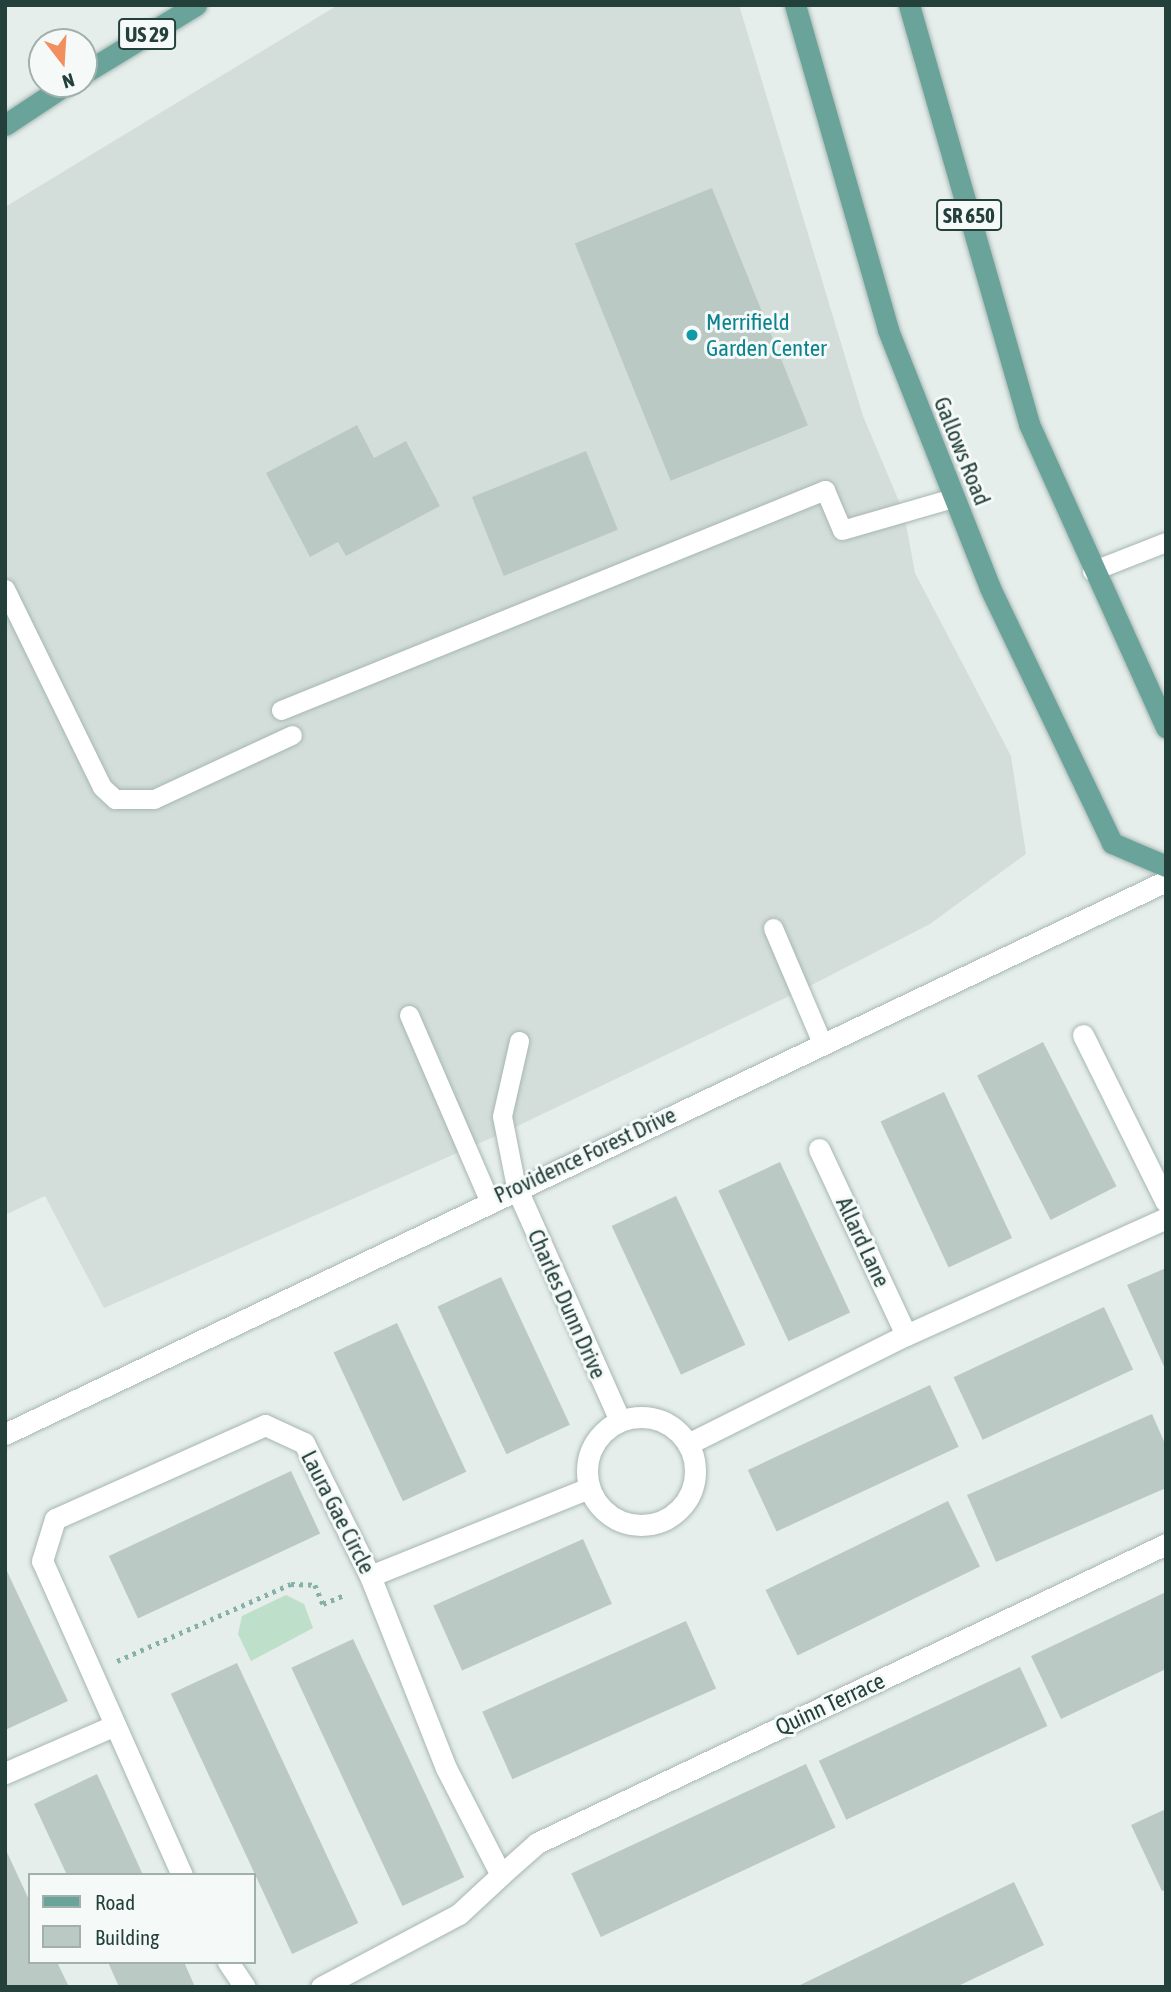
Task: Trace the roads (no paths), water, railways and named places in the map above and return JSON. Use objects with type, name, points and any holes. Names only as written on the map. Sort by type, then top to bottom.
[{"type":"main road","name":"US 29","points":[[98,64],[196,5]]},
{"type":"main road","name":"Gallows Road","points":[[795,5],[888,330],[953,498],[1112,843],[1166,866]]},
{"type":"main road","name":"SR 650","points":[[909,5],[1029,424],[1092,571],[1165,726]]},
{"type":"main road","points":[[5,125],[46,98]]},
{"type":"street","name":"Providence Forest Drive","points":[[5,1434],[516,1187],[823,1045],[1166,881]]},
{"type":"street","points":[[1083,1035],[1166,1202]]},
{"type":"street","name":"Allard Lane","points":[[820,1149],[906,1335]]},
{"type":"street","name":"Charles Dunn Drive","points":[[516,1187],[620,1421]]},
{"type":"street","points":[[688,1444],[906,1335],[1166,1218]]},
{"type":"street","points":[[650,1418],[688,1444],[695,1479],[679,1511],[663,1521],[628,1524],[611,1517],[589,1488],[589,1457],[620,1421],[650,1418]]},
{"type":"street","name":"Laura Gae Circle","points":[[181,1873],[41,1561],[54,1519],[265,1425],[304,1443],[372,1579],[446,1768],[501,1875]]},
{"type":"street","points":[[372,1579],[589,1488]]},
{"type":"street","name":"Quinn Terrace","points":[[501,1875],[537,1843],[1166,1544]]},
{"type":"street","points":[[5,1773],[113,1726]]},
{"type":"street","points":[[321,1987],[459,1914],[501,1875]]},
{"type":"street","points":[[229,1964],[245,1987]]},
{"type":"lane","points":[[281,710],[825,490],[842,530],[953,498]]},
{"type":"lane","points":[[1092,571],[1166,542]]},
{"type":"lane","points":[[5,589],[102,787],[115,799],[154,799],[292,736]]},
{"type":"lane","points":[[773,928],[823,1045]]},
{"type":"lane","points":[[409,1016],[489,1200]]},
{"type":"lane","points":[[516,1187],[502,1115],[519,1041]]},
{"type":"place","name":"Merrifield Garden Center","points":[[692,335]]}]
